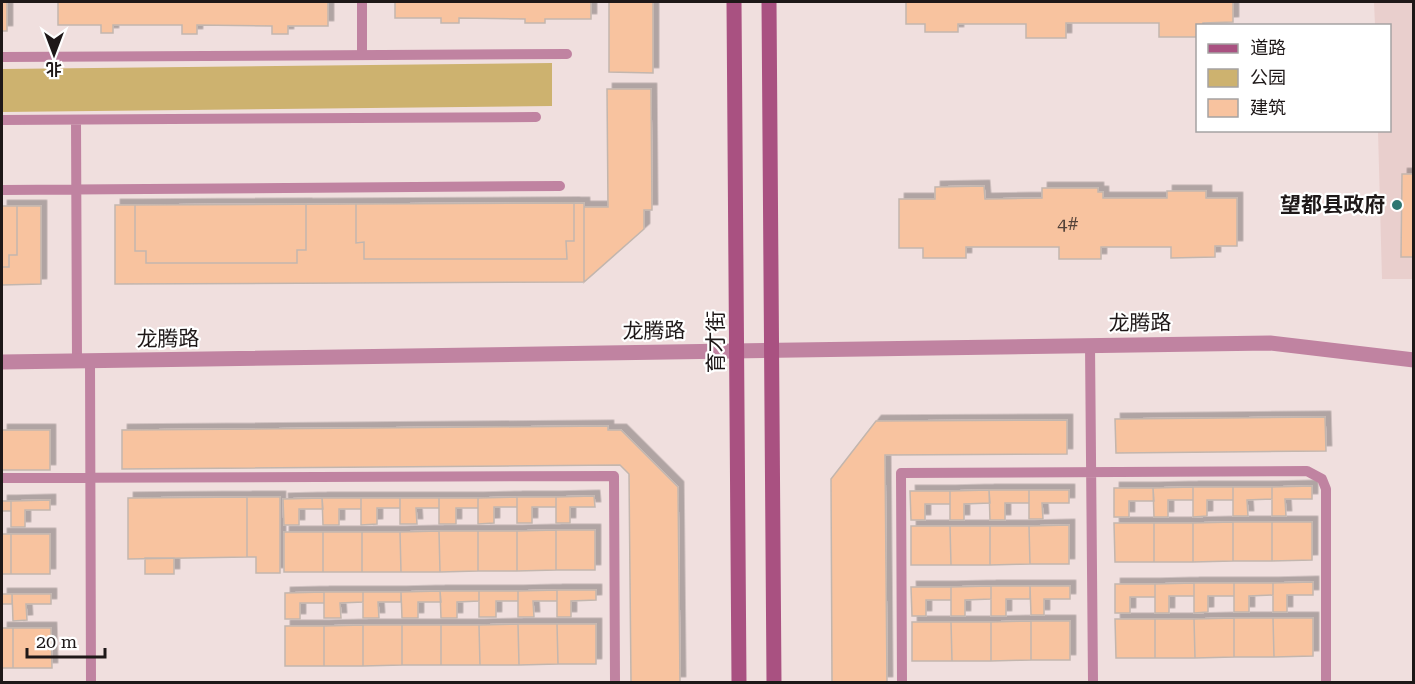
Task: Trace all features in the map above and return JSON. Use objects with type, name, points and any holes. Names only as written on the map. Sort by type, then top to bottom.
[{"type":"street","name":"育才街","points":[[734,2],[739,682]]},
{"type":"street","points":[[769,2],[774,682]]},
{"type":"street","name":"龙腾路","points":[[2,362],[1270,343],[1413,360]]},
{"type":"lane","points":[[362,2],[362,55]]},
{"type":"lane","points":[[2,57],[567,54]]},
{"type":"lane","points":[[2,120],[536,117]]},
{"type":"lane","points":[[76,120],[76,189],[90,478],[91,682]]},
{"type":"lane","points":[[2,190],[560,186]]},
{"type":"lane","points":[[1090,345],[1093,682]]},
{"type":"lane","points":[[902,682],[901,473],[1307,471],[1322,479],[1326,489],[1326,682]]},
{"type":"lane","points":[[2,478],[614,476],[615,682]]},
{"type":"shaded area","name":"望都县政府","points":[[1374,2],[1413,2],[1413,279],[1382,279],[1378,132],[1391,132],[1391,24],[1375,24]]},
{"type":"green space","points":[[552,63],[552,106],[2,112],[2,69]]},
{"type":"building","points":[[2,2],[7,2],[7,31],[2,31]]},
{"type":"building","points":[[58,2],[328,2],[328,26],[288,26],[288,34],[272,34],[272,26],[197,25],[197,34],[182,34],[182,25],[113,25],[113,33],[101,33],[101,25],[58,25]]},
{"type":"building","points":[[395,2],[591,2],[591,19],[545,19],[545,23],[525,23],[525,19],[459,18],[459,23],[441,23],[441,18],[395,18]]},
{"type":"building","points":[[609,2],[653,2],[653,73],[609,72]]},
{"type":"building","points":[[906,2],[1233,2],[1233,22],[1196,24],[1196,37],[1159,37],[1159,23],[1066,23],[1066,38],[1026,38],[1026,24],[958,24],[958,32],[925,32],[925,24],[906,24]]},
{"type":"building","points":[[607,89],[651,89],[652,210],[644,210],[644,229],[584,282],[584,207],[608,207]]},
{"type":"building","points":[[1402,174],[1414,174],[1414,257],[1401,257]]},
{"type":"building","points":[[984,186],[985,199],[1042,198],[1042,188],[1098,188],[1098,192],[1103,192],[1103,198],[1167,198],[1167,191],[1206,191],[1206,198],[1237,198],[1237,246],[1215,246],[1215,257],[1171,258],[1171,247],[1101,247],[1101,259],[1059,259],[1059,247],[966,247],[966,258],[923,258],[923,248],[899,248],[899,199],[935,199],[935,187]]},
{"type":"building","points":[[574,203],[574,241],[566,241],[567,259],[364,259],[364,242],[356,243],[356,204]]},
{"type":"building","points":[[584,203],[584,282],[115,284],[115,205]]},
{"type":"building","points":[[306,204],[306,250],[297,250],[297,263],[146,263],[146,251],[135,251],[135,205]]},
{"type":"building","points":[[2,206],[17,206],[17,255],[9,255],[9,267],[2,267]]},
{"type":"building","points":[[2,206],[41,206],[41,284],[2,285]]},
{"type":"building","points":[[1325,417],[1326,451],[1116,453],[1115,419]]},
{"type":"building","points":[[1067,420],[1067,454],[885,455],[887,682],[832,682],[831,479],[876,421]]},
{"type":"building","points":[[608,426],[608,430],[621,430],[678,487],[680,682],[631,682],[629,474],[620,465],[122,469],[122,430]]},
{"type":"building","points":[[2,430],[50,430],[50,470],[2,470]]},
{"type":"building","points":[[1312,486],[1312,499],[1285,499],[1286,516],[1272,516],[1272,487]]},
{"type":"building","points":[[1193,487],[1233,487],[1233,500],[1207,500],[1207,516],[1193,517]]},
{"type":"building","points":[[1193,487],[1193,500],[1168,500],[1168,517],[1154,517],[1153,488]]},
{"type":"building","points":[[1233,487],[1272,487],[1272,499],[1247,500],[1248,516],[1233,516]]},
{"type":"building","points":[[1114,488],[1153,488],[1154,501],[1129,501],[1129,517],[1114,517]]},
{"type":"building","points":[[989,490],[990,503],[964,504],[964,520],[950,520],[950,491]]},
{"type":"building","points":[[989,490],[1029,490],[1029,503],[1005,503],[1005,520],[990,520]]},
{"type":"building","points":[[1029,490],[1069,490],[1069,503],[1042,503],[1043,519],[1029,519]]},
{"type":"building","points":[[910,491],[950,491],[950,504],[925,504],[925,520],[911,520]]},
{"type":"building","points":[[594,496],[595,507],[570,507],[570,523],[556,523],[556,497]]},
{"type":"building","points":[[247,497],[247,557],[128,559],[128,498]]},
{"type":"building","points":[[247,497],[280,497],[280,573],[256,573],[256,557],[247,557]]},
{"type":"building","points":[[517,497],[517,507],[494,507],[494,523],[478,524],[478,498]]},
{"type":"building","points":[[517,497],[556,497],[556,507],[532,507],[532,523],[517,523]]},
{"type":"building","points":[[322,498],[323,509],[299,509],[299,525],[284,525],[283,499]]},
{"type":"building","points":[[322,498],[361,498],[361,509],[339,509],[339,525],[323,525]]},
{"type":"building","points":[[361,498],[400,498],[400,508],[377,508],[377,524],[361,525]]},
{"type":"building","points":[[400,498],[439,498],[439,508],[416,508],[417,524],[400,524]]},
{"type":"building","points":[[439,498],[478,498],[478,508],[456,508],[456,524],[439,524]]},
{"type":"building","points":[[50,500],[50,510],[25,510],[25,527],[11,527],[11,501]]},
{"type":"building","points":[[2,501],[11,501],[11,511],[2,511]]},
{"type":"building","points":[[1233,522],[1272,522],[1272,561],[1233,561]]},
{"type":"building","points":[[1233,522],[1233,561],[1193,562],[1193,523]]},
{"type":"building","points":[[1272,522],[1312,522],[1312,560],[1272,561]]},
{"type":"building","points":[[1114,523],[1154,523],[1154,562],[1115,562]]},
{"type":"building","points":[[1154,523],[1193,523],[1193,562],[1154,562]]},
{"type":"building","points":[[1069,525],[1069,564],[1030,564],[1029,526]]},
{"type":"building","points":[[911,526],[950,526],[951,565],[911,565]]},
{"type":"building","points":[[950,526],[990,526],[990,565],[951,565]]},
{"type":"building","points":[[990,526],[1029,526],[1030,564],[990,565]]},
{"type":"building","points":[[556,530],[595,530],[595,570],[556,570]]},
{"type":"building","points":[[556,530],[556,570],[517,571],[517,531]]},
{"type":"building","points":[[439,531],[478,531],[478,571],[440,572]]},
{"type":"building","points":[[439,531],[440,572],[401,572],[400,532]]},
{"type":"building","points":[[478,531],[517,531],[517,571],[478,571]]},
{"type":"building","points":[[284,532],[323,532],[323,572],[284,572]]},
{"type":"building","points":[[323,532],[362,532],[362,572],[323,572]]},
{"type":"building","points":[[362,532],[400,532],[401,572],[362,572]]},
{"type":"building","points":[[2,534],[11,534],[11,574],[2,574]]},
{"type":"building","points":[[11,534],[50,534],[50,574],[11,574]]},
{"type":"building","points":[[145,558],[174,558],[174,574],[145,574]]},
{"type":"building","points":[[1313,582],[1313,595],[1287,595],[1287,612],[1273,612],[1273,583]]},
{"type":"building","points":[[1194,583],[1234,583],[1234,596],[1208,596],[1208,612],[1194,613]]},
{"type":"building","points":[[1194,583],[1194,596],[1169,596],[1169,613],[1155,613],[1155,584]]},
{"type":"building","points":[[1234,583],[1273,583],[1273,595],[1249,596],[1249,612],[1234,612]]},
{"type":"building","points":[[1115,584],[1155,584],[1155,597],[1130,597],[1130,613],[1115,613]]},
{"type":"building","points":[[991,586],[991,599],[965,600],[965,616],[951,616],[951,587]]},
{"type":"building","points":[[991,586],[1030,586],[1030,599],[1006,599],[1006,616],[991,616]]},
{"type":"building","points":[[1030,586],[1070,586],[1070,599],[1044,599],[1044,615],[1031,615]]},
{"type":"building","points":[[911,587],[951,587],[951,600],[926,600],[926,616],[912,616]]},
{"type":"building","points":[[557,590],[596,590],[596,600],[571,601],[571,617],[557,617]]},
{"type":"building","points":[[557,590],[557,601],[533,601],[534,617],[518,617],[518,591]]},
{"type":"building","points":[[440,591],[441,602],[418,602],[418,618],[402,618],[401,592]]},
{"type":"building","points":[[440,591],[479,591],[479,601],[457,602],[457,618],[441,618]]},
{"type":"building","points":[[479,591],[518,591],[518,601],[496,601],[496,617],[479,617]]},
{"type":"building","points":[[324,592],[324,603],[300,603],[300,619],[285,619],[285,593]]},
{"type":"building","points":[[324,592],[363,592],[363,602],[340,603],[341,618],[324,618]]},
{"type":"building","points":[[363,592],[401,592],[401,602],[378,602],[379,618],[363,618]]},
{"type":"building","points":[[2,594],[12,594],[12,604],[2,604]]},
{"type":"building","points":[[12,594],[51,594],[51,604],[26,604],[27,620],[13,621]]},
{"type":"building","points":[[1234,618],[1273,618],[1274,657],[1234,657]]},
{"type":"building","points":[[1234,618],[1234,657],[1195,658],[1194,619]]},
{"type":"building","points":[[1273,618],[1313,618],[1313,656],[1274,657]]},
{"type":"building","points":[[1115,619],[1155,619],[1155,658],[1116,658]]},
{"type":"building","points":[[1155,619],[1194,619],[1195,658],[1155,658]]},
{"type":"building","points":[[1031,621],[1070,621],[1070,660],[1031,660]]},
{"type":"building","points":[[1031,621],[1031,660],[991,661],[991,622]]},
{"type":"building","points":[[912,622],[951,622],[952,661],[912,661]]},
{"type":"building","points":[[951,622],[991,622],[991,661],[952,661]]},
{"type":"building","points":[[518,624],[519,665],[480,665],[479,625]]},
{"type":"building","points":[[518,624],[557,624],[558,664],[519,665]]},
{"type":"building","points":[[557,624],[596,624],[596,664],[558,664]]},
{"type":"building","points":[[363,625],[363,666],[324,666],[324,626]]},
{"type":"building","points":[[363,625],[402,625],[402,665],[363,666]]},
{"type":"building","points":[[402,625],[441,625],[441,665],[402,665]]},
{"type":"building","points":[[441,625],[479,625],[480,665],[441,665]]},
{"type":"building","points":[[285,626],[324,626],[324,666],[285,666]]},
{"type":"building","points":[[2,628],[13,628],[13,668],[2,668]]},
{"type":"building","points":[[13,628],[51,628],[52,668],[13,668]]},
{"type":"place","name":"望都县政府","points":[[1397,205]]}]
